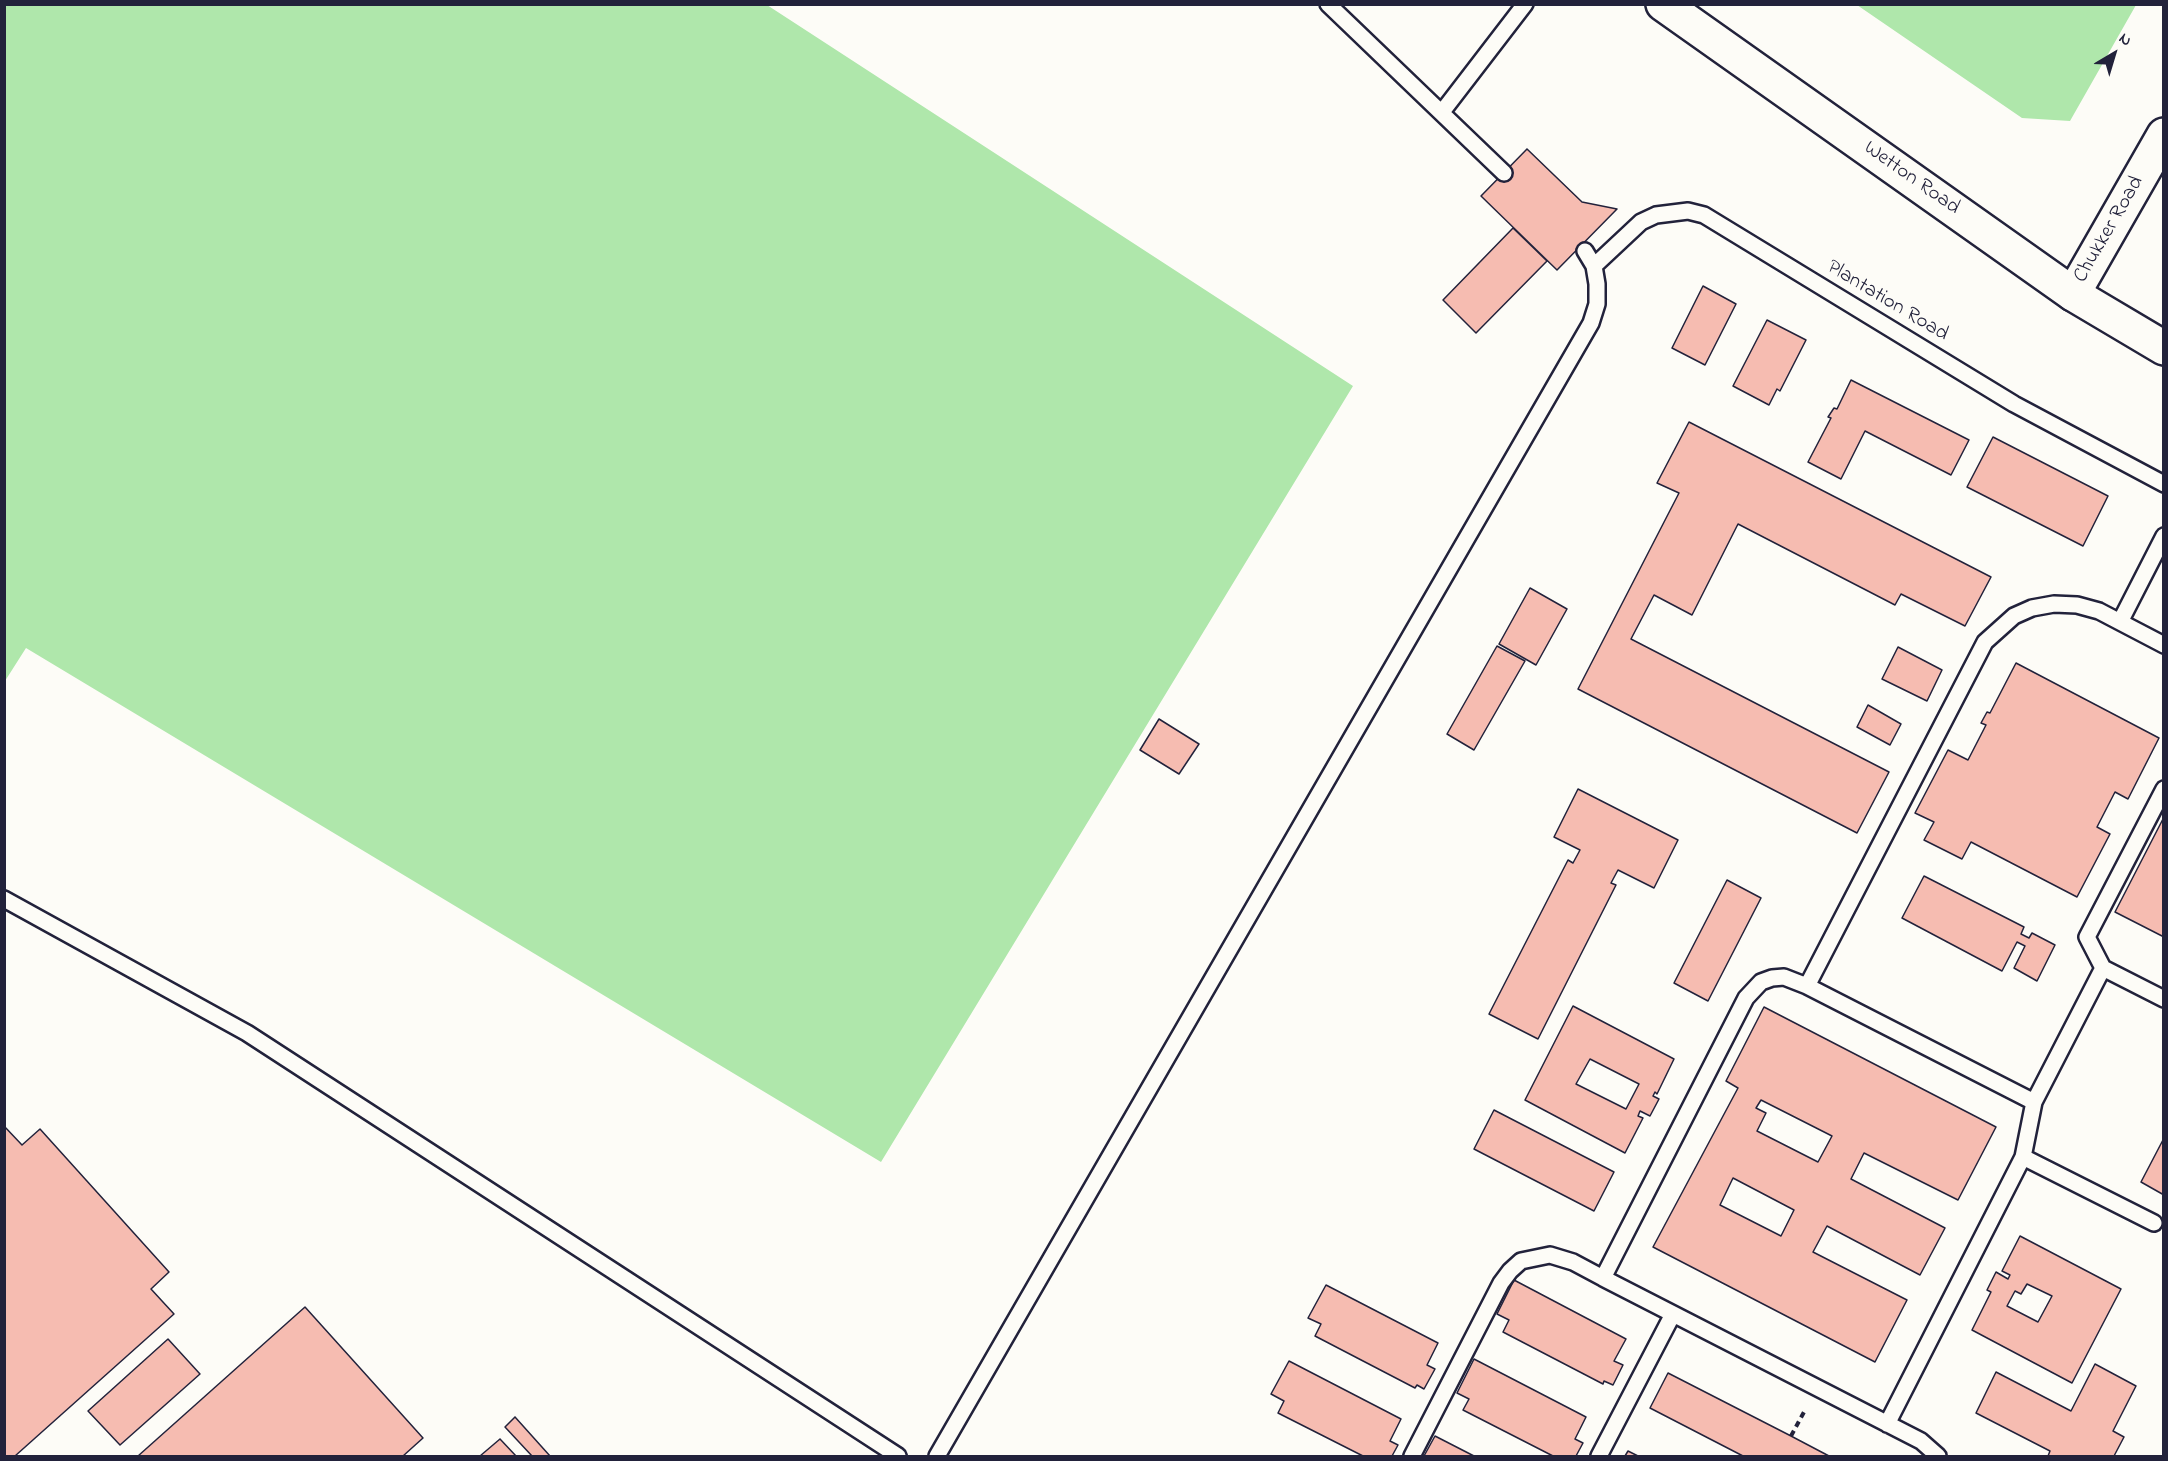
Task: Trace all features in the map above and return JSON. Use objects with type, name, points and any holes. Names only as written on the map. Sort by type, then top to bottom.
[{"type":"main road","name":"Wetton Road","points":[[1663,4],[2073,294],[2163,348]]},
{"type":"main road","name":"Chukker Road","points":[[2073,294],[2113,228],[2163,135]]},
{"type":"lane","points":[[1328,4],[1504,172]]},
{"type":"lane","points":[[1442,112],[1525,4]]},
{"type":"lane","name":"Plantation Road","points":[[1594,266],[1641,222],[1656,215],[1688,211],[1704,215],[2014,404],[2163,484]]},
{"type":"lane","points":[[938,1456],[1591,323],[1597,304],[1598,284],[1594,266],[1585,250]]},
{"type":"lane","points":[[2120,622],[2163,536]]},
{"type":"lane","points":[[1807,986],[1985,642],[2014,616],[2032,608],[2054,604],[2077,605],[2099,611],[2163,645]]},
{"type":"lane","points":[[2163,789],[2087,937],[2103,968],[2163,999]]},
{"type":"lane","points":[[4,899],[247,1033],[898,1456]]},
{"type":"lane","points":[[1887,1424],[2023,1157],[2034,1102],[2103,968]]},
{"type":"lane","points":[[1603,1278],[1746,998],[1761,982],[1784,977],[1807,986],[2034,1102]]},
{"type":"lane","points":[[2023,1157],[2154,1223]]},
{"type":"lane","points":[[1412,1456],[1501,1283],[1521,1261],[1550,1255],[1573,1262],[1921,1441],[1938,1456]]},
{"type":"lane","points":[[1599,1456],[1673,1314]]},
{"type":"green space","points":[[5,4],[767,5],[1353,386],[881,1162],[26,648],[5,681]]},
{"type":"green space","points":[[1857,5],[2136,5],[2070,121],[2022,118]]},
{"type":"building","points":[[1527,149],[1582,202],[1617,209],[1557,270],[1481,196]]},
{"type":"building","points":[[1513,228],[1547,261],[1476,333],[1443,300]]},
{"type":"building","points":[[1703,286],[1736,304],[1705,365],[1672,348]]},
{"type":"building","points":[[1767,320],[1806,340],[1780,391],[1777,389],[1769,405],[1733,386]]},
{"type":"building","points":[[1851,380],[1969,440],[1951,475],[1865,431],[1841,479],[1808,462],[1831,418],[1828,417],[1834,408],[1837,409]]},
{"type":"building","points":[[1689,422],[1991,577],[1965,626],[1901,594],[1895,605],[1738,524],[1692,615],[1654,595],[1631,639],[1889,772],[1857,833],[1578,689],[1679,493],[1657,483]]},
{"type":"building","points":[[1993,437],[2108,496],[2083,546],[1967,487]]},
{"type":"building","points":[[1530,588],[1567,609],[1536,665],[1499,644]]},
{"type":"building","points":[[1497,646],[1525,661],[1474,750],[1447,734]]},
{"type":"building","points":[[1898,647],[1942,670],[1927,701],[1882,679]]},
{"type":"building","points":[[2016,663],[2159,738],[2128,799],[2115,792],[2097,827],[2110,834],[2077,897],[1971,842],[1962,859],[1924,840],[1934,822],[1915,813],[1948,750],[1968,760],[1986,725],[1981,723],[1987,712],[1990,713]]},
{"type":"building","points":[[1868,705],[1901,724],[1890,745],[1857,727]]},
{"type":"building","points":[[1159,719],[1199,744],[1179,774],[1140,750]]},
{"type":"building","points":[[1578,789],[1678,840],[1654,888],[1618,870],[1611,883],[1616,885],[1538,1039],[1489,1014],[1568,860],[1573,863],[1580,850],[1554,837]]},
{"type":"building","points":[[2164,817],[2164,937],[2115,912]]},
{"type":"building","points":[[1924,876],[2024,927],[2021,934],[2029,938],[2032,933],[2055,945],[2037,981],[2014,968],[2025,946],[2017,942],[2002,971],[1902,918]]},
{"type":"building","points":[[1727,880],[1761,898],[1708,1001],[1674,983]]},
{"type":"building","points":[[1573,1006],[1674,1059],[1657,1094],[1655,1092],[1653,1096],[1659,1099],[1650,1116],[1640,1111],[1638,1116],[1643,1118],[1625,1153],[1525,1100]],"holes":[[[1590,1059],[1639,1084],[1626,1109],[1576,1084]]]},
{"type":"building","points":[[1764,1007],[1996,1127],[1958,1200],[1864,1153],[1851,1179],[1945,1228],[1920,1275],[1827,1226],[1813,1252],[1907,1300],[1875,1362],[1653,1247],[1738,1088],[1726,1081]],"holes":[[[1761,1100],[1832,1136],[1818,1162],[1757,1131],[1766,1113],[1756,1108]],[[1733,1178],[1794,1210],[1781,1236],[1720,1205]]]},
{"type":"building","points":[[1494,1110],[1614,1172],[1594,1211],[1474,1149]]},
{"type":"building","points":[[4,1126],[22,1145],[40,1129],[169,1272],[151,1289],[174,1314],[15,1456],[4,1456]]},
{"type":"building","points":[[2164,1138],[2164,1195],[2141,1182]]},
{"type":"building","points":[[2020,1236],[2121,1289],[2072,1383],[1972,1330],[1991,1292],[1987,1290],[1996,1272],[2008,1279],[2010,1275],[2002,1271]],"holes":[[[2027,1284],[2052,1296],[2038,1322],[2007,1306],[2015,1291],[2021,1294]]]},
{"type":"building","points":[[1514,1280],[1626,1339],[1614,1361],[1623,1365],[1613,1385],[1604,1381],[1603,1384],[1503,1332],[1509,1320],[1497,1314]]},
{"type":"building","points":[[1326,1285],[1438,1343],[1427,1365],[1435,1369],[1424,1389],[1417,1385],[1415,1388],[1315,1336],[1321,1324],[1308,1318]]},
{"type":"building","points":[[305,1307],[423,1438],[403,1456],[138,1456]]},
{"type":"building","points":[[168,1339],[200,1374],[120,1445],[88,1411]]},
{"type":"building","points":[[1474,1359],[1586,1417],[1575,1439],[1583,1443],[1576,1456],[1553,1456],[1463,1410],[1469,1399],[1457,1393]]},
{"type":"building","points":[[1289,1361],[1401,1419],[1390,1441],[1398,1445],[1392,1456],[1363,1456],[1278,1413],[1284,1401],[1271,1394]]},
{"type":"building","points":[[2095,1364],[2136,1386],[2113,1431],[2124,1437],[2114,1456],[2048,1456],[2050,1451],[1976,1413],[1996,1372],[2071,1411]]},
{"type":"building","points":[[1668,1373],[1829,1456],[1743,1456],[1650,1408]]},
{"type":"building","points":[[515,1417],[550,1456],[532,1456],[505,1427]]},
{"type":"building","points":[[1435,1436],[1474,1456],[1424,1456]]},
{"type":"building","points":[[500,1439],[516,1456],[480,1456]]},
{"type":"building","points":[[1628,1451],[1638,1456],[1625,1456]]}]
